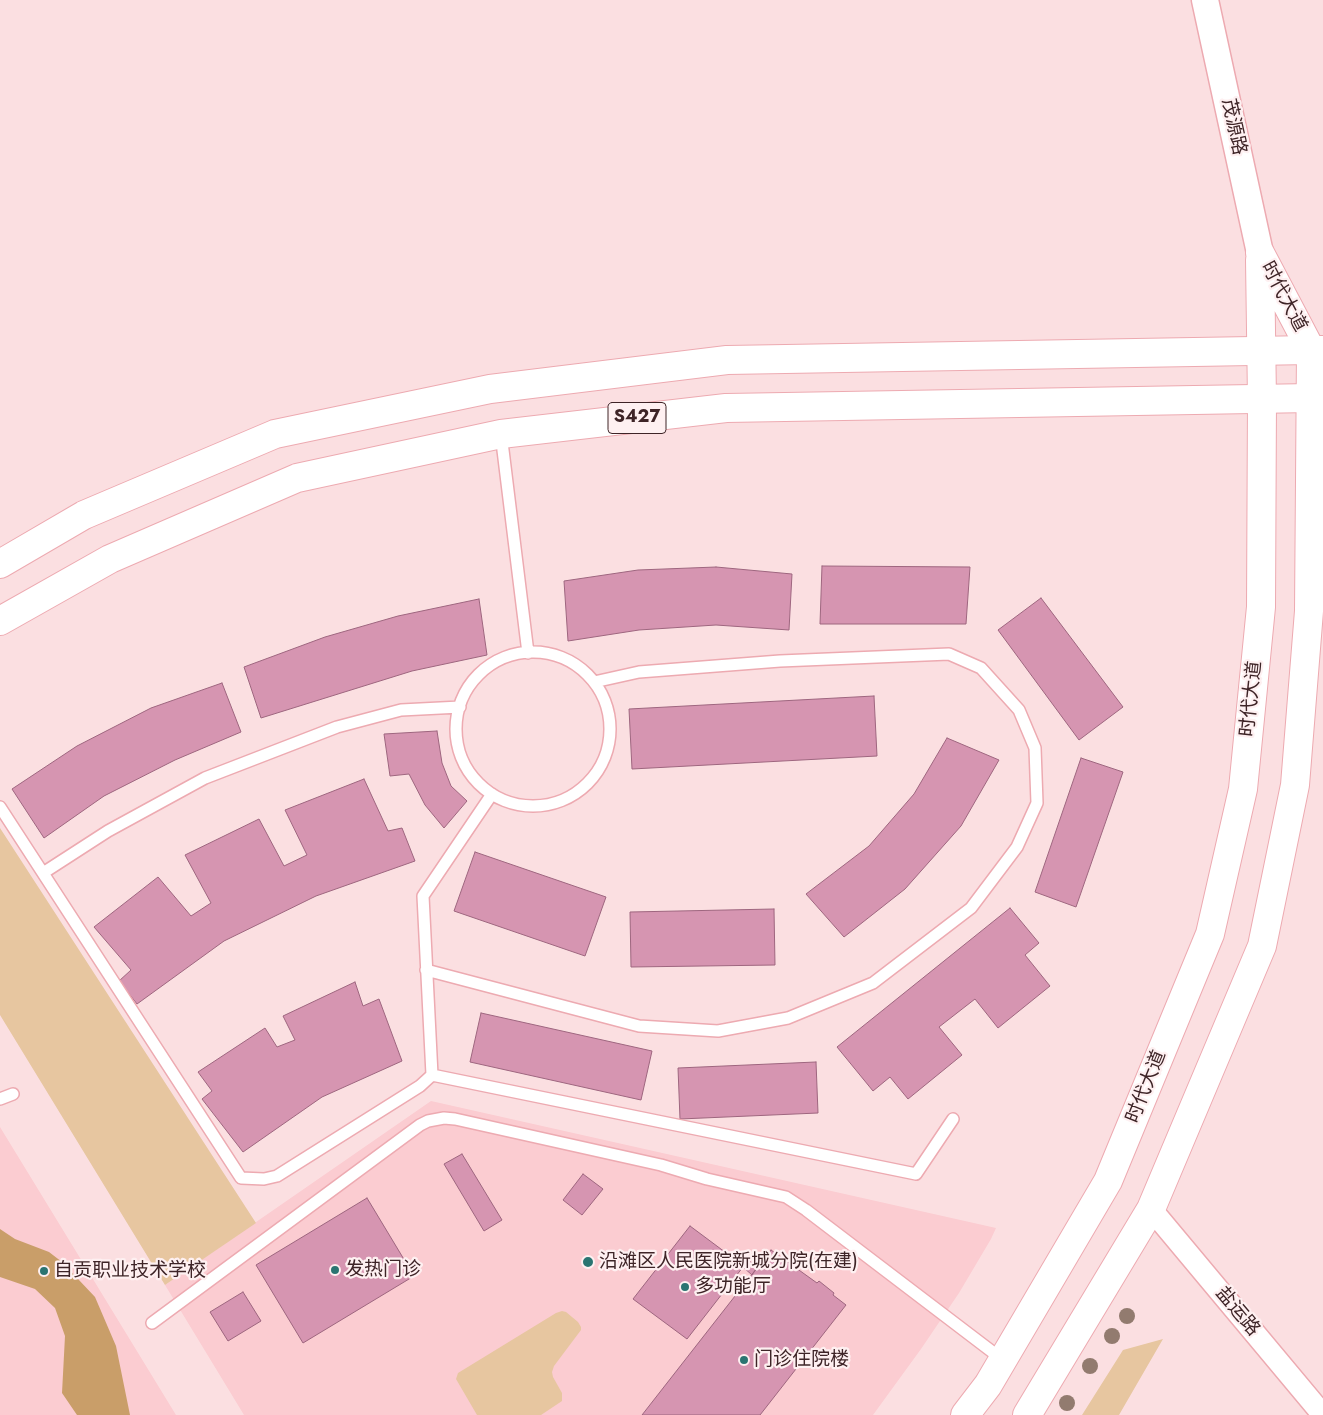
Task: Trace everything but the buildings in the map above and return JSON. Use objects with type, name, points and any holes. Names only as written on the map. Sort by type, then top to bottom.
[{"type":"main road","name":"时代大道","points":[[1027,1415],[1151,1209],[1262,946],[1293,795],[1309,611],[1317,350],[1260,253]]},
{"type":"main road","name":"时代大道","points":[[965,1415],[988,1385],[1108,1181],[1210,934],[1243,789],[1261,607],[1262,352],[1260,253]]},
{"type":"main road","name":"S427","points":[[0,564],[84,515],[275,434],[490,389],[727,360],[1317,350]]},
{"type":"main road","name":"S427","points":[[0,621],[110,559],[297,478],[501,434],[726,408],[1317,398]]},
{"type":"street","name":"茂源路","points":[[1206,0],[1260,253]]},
{"type":"street","name":"盐运路","points":[[1151,1209],[1323,1415]]},
{"type":"lane","points":[[501,434],[528,653]]},
{"type":"lane","points":[[528,653],[547,654],[565,660],[581,669],[594,682],[604,698],[609,715],[610,734],[607,752],[599,769],[587,784],[573,795],[556,803],[538,806],[519,805],[501,800],[485,790],[472,777],[463,761],[457,744],[456,725],[460,706],[467,690],[479,675],[493,664],[510,656],[528,653]]},
{"type":"lane","points":[[426,970],[639,1026],[718,1031],[788,1018],[873,983],[971,908],[1017,847],[1037,803],[1035,748],[1018,710],[981,668],[948,654],[780,661],[667,669],[639,672],[594,682]]},
{"type":"lane","points":[[43,873],[108,831],[206,778],[337,727],[401,710],[460,706]]},
{"type":"lane","points":[[432,1075],[423,896],[492,794]]},
{"type":"lane","points":[[0,807],[241,1178],[264,1179],[277,1176],[420,1086],[432,1075]]},
{"type":"lane","points":[[432,1075],[916,1174],[953,1119]]},
{"type":"lane","points":[[0,1099],[13,1094]]},
{"type":"lane","points":[[152,1322],[420,1125],[428,1121],[444,1118],[661,1165],[707,1179],[786,1197],[806,1210],[1003,1360]]},
{"type":"shaded area","points":[[0,828],[256,1223],[165,1285],[0,1015]]},
{"type":"shaded area","name":"沿滩区人民医院新城分院(在建)","points":[[431,1101],[996,1228],[959,1293],[873,1415],[244,1415],[165,1285]]},
{"type":"shaded area","name":"自贡职业技术学校","points":[[0,1127],[176,1415],[0,1415]]},
{"type":"shaded area","points":[[0,1229],[15,1239],[49,1252],[62,1262],[95,1297],[116,1346],[130,1415],[77,1415],[62,1393],[65,1336],[55,1308],[35,1289],[0,1277]]},
{"type":"shaded area","points":[[562,1311],[578,1322],[581,1330],[554,1366],[552,1372],[562,1393],[562,1401],[541,1415],[477,1415],[456,1379],[458,1373]]},
{"type":"shaded area","points":[[1163,1339],[1119,1415],[1082,1415],[1123,1350]]},
{"type":"place","name":"沿滩区人民医院新城分院(在建)","points":[[588,1262]]},
{"type":"place","name":"发热门诊","points":[[335,1270]]},
{"type":"place","name":"自贡职业技术学校","points":[[44,1271]]},
{"type":"place","name":"多功能厅","points":[[685,1287]]},
{"type":"place","name":"门诊住院楼","points":[[744,1360]]}]
